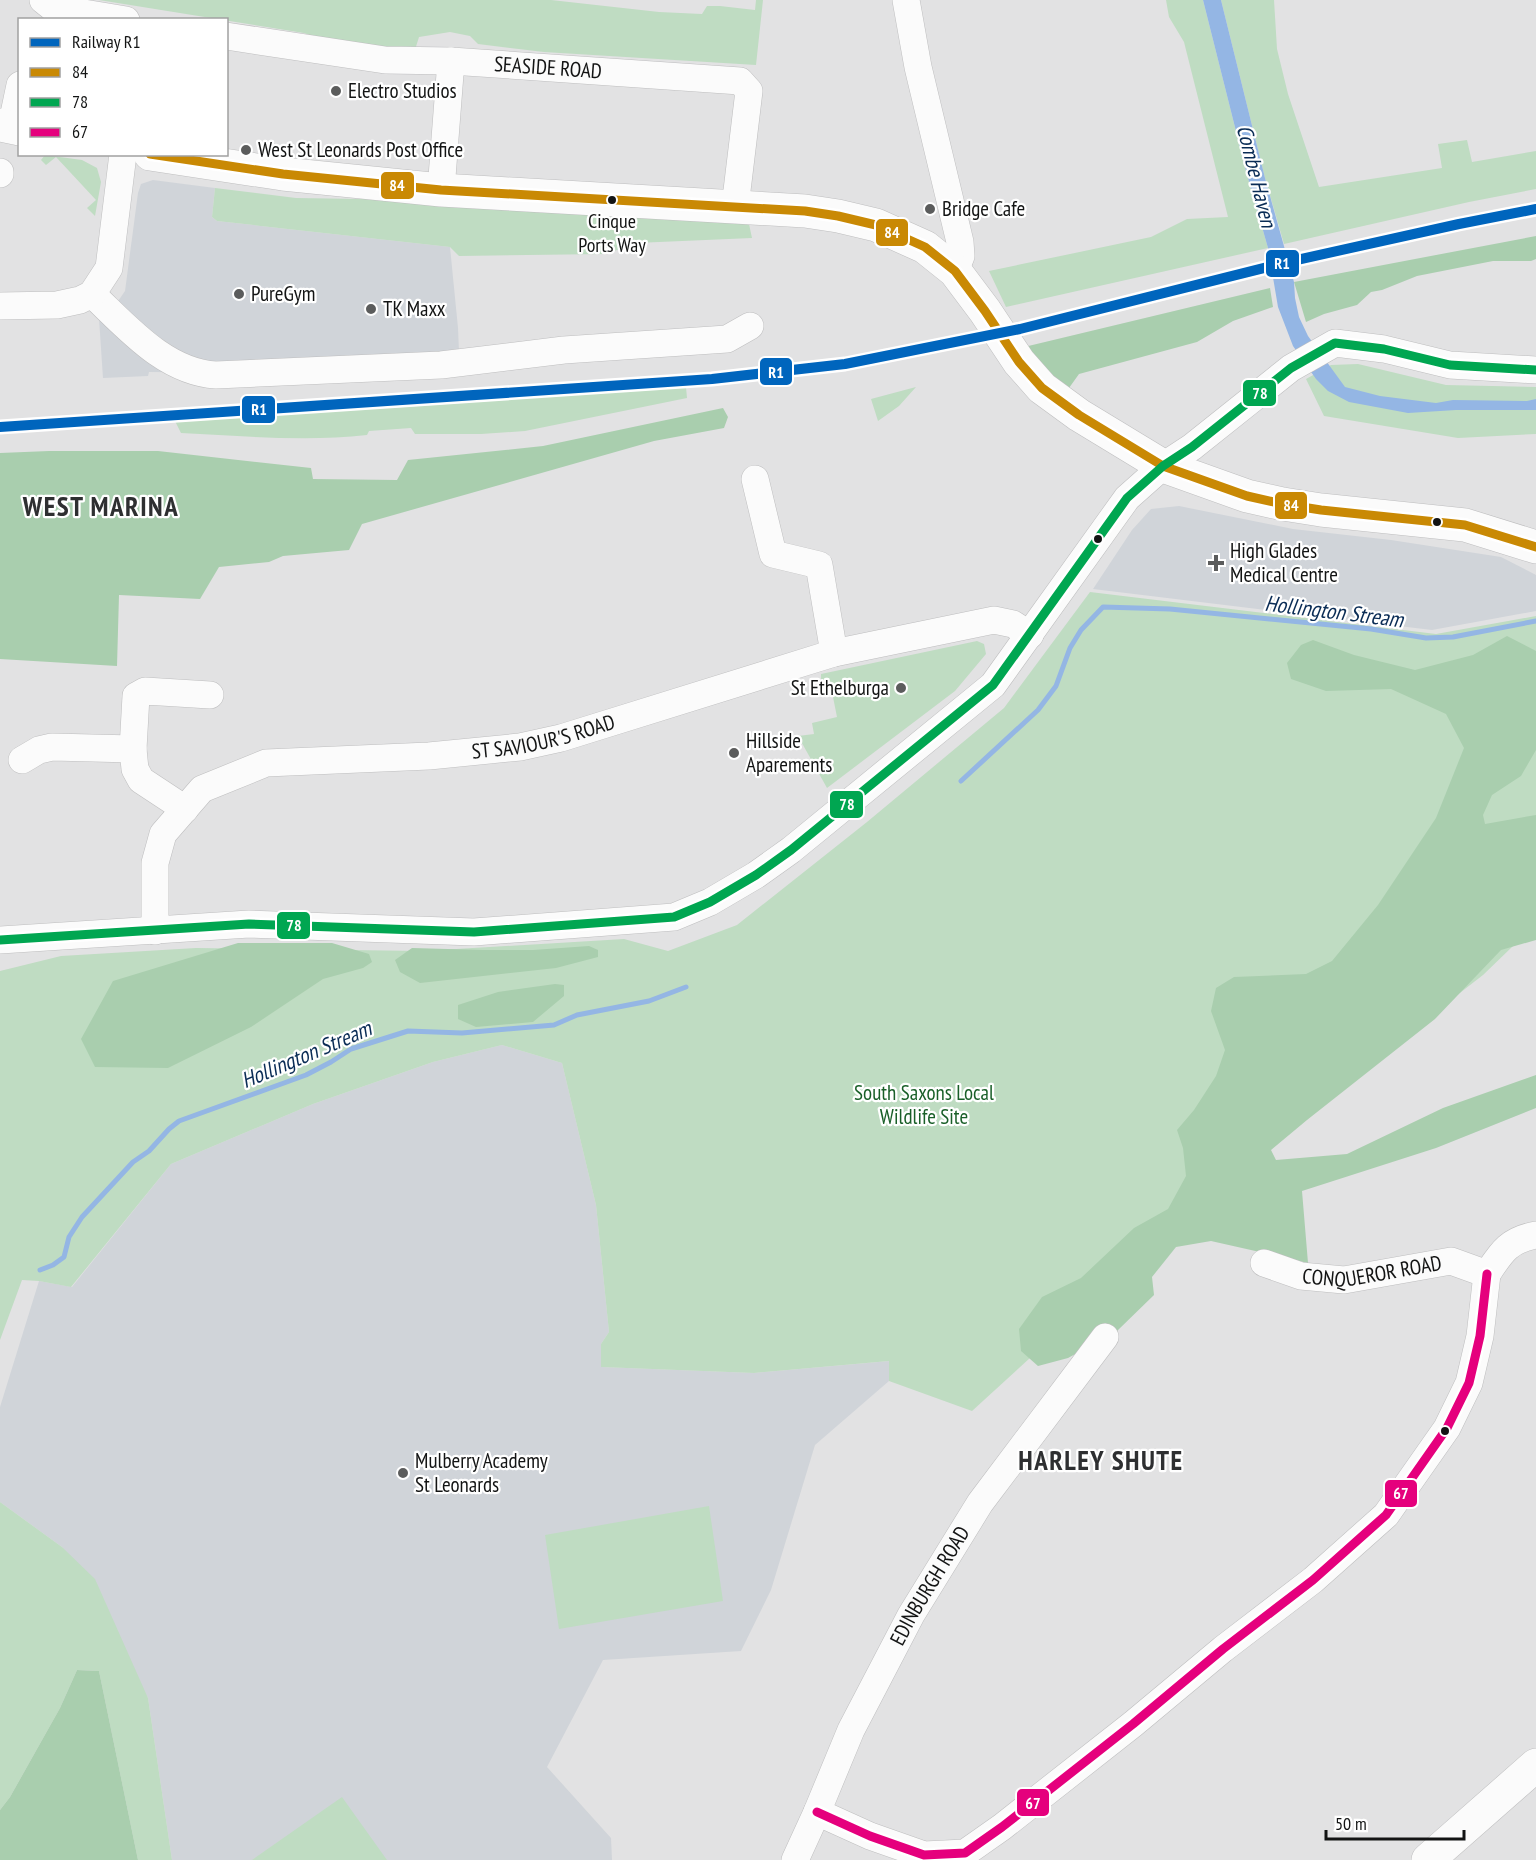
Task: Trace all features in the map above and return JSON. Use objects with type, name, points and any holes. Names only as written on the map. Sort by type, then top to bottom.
[{"type":"main road","points":[[163,156],[283,174],[441,190],[827,214],[876,225],[925,247],[955,271],[1019,362],[1042,388],[1079,415],[1163,465],[1247,496],[1283,504],[1464,525],[1536,547]]},
{"type":"main road","points":[[1428,1860],[1536,1765]]},
{"type":"street","points":[[32,18],[33,12],[43,0],[53,8],[114,18]]},
{"type":"street","points":[[906,0],[918,67],[960,242],[961,256],[955,271]]},
{"type":"street","name":"SEASIDE ROAD","points":[[228,36],[385,60],[451,61],[740,81],[749,91],[735,207]]},
{"type":"street","points":[[441,190],[451,61]]},
{"type":"street","points":[[10,127],[18,93]]},
{"type":"street","points":[[0,306],[57,304],[80,300],[92,294],[109,268],[123,156]]},
{"type":"street","points":[[92,294],[145,344],[182,366],[203,374],[441,364],[564,350],[727,339],[750,326]]},
{"type":"street","points":[[0,940],[249,924],[474,932],[675,917],[710,902],[756,875],[993,685],[1127,498],[1163,465],[1192,447],[1291,368],[1335,343],[1384,349],[1450,365],[1536,370]]},
{"type":"street","points":[[755,479],[773,554],[819,565],[834,653]]},
{"type":"street","name":"ST SAVIOUR'S ROAD","points":[[154,931],[155,863],[163,834],[202,789],[266,763],[429,756],[520,747],[561,738],[834,653],[994,620],[1012,624],[1030,635]]},
{"type":"street","points":[[184,809],[141,780],[135,769],[133,749],[135,696],[145,692],[210,695]]},
{"type":"street","points":[[22,760],[39,750],[52,747],[133,749]]},
{"type":"street","points":[[817,1812],[870,1836],[924,1855],[965,1853],[1002,1827],[1133,1724],[1223,1649],[1313,1580],[1386,1515],[1447,1428],[1469,1383],[1480,1336],[1487,1274],[1504,1249],[1527,1236],[1536,1235]]},
{"type":"street","name":"CONQUEROR ROAD","points":[[1264,1263],[1301,1276],[1344,1280],[1451,1261],[1487,1274]]},
{"type":"street","name":"EDINBURGH ROAD","points":[[795,1860],[851,1730],[911,1615],[980,1503],[1105,1337]]},
{"type":"shaded area","points":[[153,180],[215,188],[212,217],[217,221],[450,247],[460,375],[149,372],[148,376],[103,378],[99,318],[114,307],[125,291],[138,193],[141,184]]},
{"type":"shaded area","points":[[1179,506],[1293,529],[1391,540],[1501,557],[1536,575],[1536,611],[1432,630],[1093,589],[1132,530],[1151,509]]},
{"type":"shaded area","name":"Mulberry Academy St Leonards","points":[[502,1045],[562,1063],[596,1205],[609,1332],[601,1344],[601,1367],[754,1373],[890,1361],[889,1381],[815,1445],[771,1590],[741,1651],[603,1660],[547,1767],[611,1838],[612,1860],[172,1860],[148,1698],[62,1547],[0,1502],[0,1407],[39,1281],[72,1287],[171,1164],[313,1104],[433,1062]]},
{"type":"green space","points":[[99,0],[551,0],[659,12],[702,14],[707,6],[755,10],[756,0],[763,0],[756,65],[544,52],[478,44],[470,36],[450,32],[419,37],[414,53],[334,44],[304,33],[228,21],[228,18],[211,18]]},
{"type":"green space","points":[[1166,0],[1203,0],[1268,248],[1006,307],[989,271],[1151,237],[1187,219],[1228,217],[1184,42],[1169,17]]},
{"type":"green space","points":[[1221,0],[1274,0],[1277,49],[1288,94],[1319,187],[1442,168],[1438,144],[1467,140],[1472,162],[1536,151],[1536,189],[1284,244],[1265,178]]},
{"type":"green space","points":[[44,156],[52,156],[82,160],[97,168],[101,182],[95,216],[87,208],[96,200],[56,157],[46,165],[41,160]]},
{"type":"green space","points":[[215,188],[296,198],[424,200],[749,224],[752,238],[636,243],[606,254],[459,256],[450,247],[217,221],[212,217]]},
{"type":"green space","points":[[1536,236],[1536,259],[1531,261],[1493,261],[1417,276],[1371,292],[1357,305],[1324,314],[1306,322],[1294,282]]},
{"type":"green space","points":[[1270,288],[1273,307],[1233,321],[1197,342],[1079,374],[1064,395],[1020,348]]},
{"type":"green space","points":[[1358,364],[1446,385],[1536,387],[1536,434],[1458,438],[1324,416],[1306,379],[1331,365]]},
{"type":"green space","points":[[686,387],[687,398],[525,431],[481,434],[415,434],[411,428],[369,431],[367,435],[344,437],[251,437],[181,433],[174,419],[404,407]]},
{"type":"green space","points":[[916,387],[899,406],[878,421],[871,399]]},
{"type":"green space","points":[[723,408],[728,417],[724,428],[654,441],[362,524],[349,550],[283,556],[269,562],[219,567],[200,599],[119,595],[117,666],[0,659],[0,453],[158,451],[311,468],[313,479],[397,480],[408,460],[543,446]]},
{"type":"green space","name":"South Saxons Local Wildlife Site","points":[[1090,592],[1436,634],[1536,616],[1536,924],[1483,975],[1259,1149],[972,1411],[889,1381],[889,1361],[754,1373],[601,1367],[601,1344],[609,1332],[596,1205],[562,1063],[502,1045],[433,1062],[313,1104],[171,1164],[71,1287],[22,1280],[0,1340],[0,971],[61,956],[196,948],[423,951],[624,939],[668,951],[737,925],[867,822],[1004,708]]},
{"type":"green space","points":[[1507,636],[1536,651],[1536,750],[1521,776],[1492,795],[1483,815],[1485,824],[1536,815],[1536,940],[1501,950],[1435,1019],[1271,1150],[1276,1160],[1347,1154],[1443,1108],[1536,1075],[1536,1108],[1436,1148],[1302,1191],[1308,1263],[1211,1241],[1176,1247],[1152,1277],[1154,1295],[1117,1331],[1068,1358],[1038,1366],[1021,1351],[1019,1329],[1042,1297],[1081,1278],[1134,1228],[1168,1209],[1186,1176],[1183,1148],[1177,1130],[1194,1110],[1216,1076],[1225,1050],[1211,1011],[1216,988],[1234,977],[1306,974],[1332,961],[1378,905],[1436,818],[1464,748],[1446,714],[1391,689],[1326,691],[1291,679],[1287,663],[1301,645],[1313,640],[1354,655],[1415,670],[1473,655]]},
{"type":"green space","points":[[977,641],[984,644],[986,654],[955,691],[827,788],[798,736],[814,734],[812,723],[837,717],[832,692],[826,691],[821,674]]},
{"type":"green space","points":[[238,943],[332,943],[369,954],[372,962],[363,968],[323,979],[251,1027],[168,1068],[95,1067],[81,1039],[113,981]]},
{"type":"green space","points":[[589,946],[598,950],[598,957],[556,968],[420,983],[400,972],[395,960],[412,948],[533,950]]},
{"type":"green space","points":[[555,984],[564,985],[564,996],[533,1022],[476,1027],[458,1019],[458,1005],[498,992]]},
{"type":"green space","points":[[0,1502],[62,1547],[95,1579],[148,1698],[172,1860],[138,1860],[99,1671],[77,1670],[60,1708],[10,1797],[0,1810]]},
{"type":"green space","points":[[709,1506],[723,1601],[559,1629],[545,1535]]},
{"type":"green space","points":[[77,1670],[99,1671],[138,1860],[0,1860],[0,1810],[10,1797],[60,1708]]},
{"type":"green space","points":[[342,1797],[387,1860],[252,1860]]},
{"type":"water","name":"Combe Haven","points":[[1203,0],[1221,0],[1265,178],[1294,282],[1299,317],[1308,336],[1345,387],[1380,396],[1436,403],[1453,400],[1527,401],[1536,399],[1536,410],[1456,410],[1408,413],[1349,402],[1328,391],[1316,379],[1293,346],[1278,307],[1268,248]]},
{"type":"waterway","name":"Hollington Stream","points":[[961,781],[1038,710],[1056,686],[1070,648],[1081,630],[1103,607],[1170,609],[1371,629],[1426,638],[1453,637],[1536,621]]},
{"type":"waterway","name":"Hollington Stream","points":[[40,1270],[64,1257],[69,1237],[82,1217],[133,1162],[149,1151],[179,1121],[306,1075],[351,1049],[408,1031],[462,1033],[554,1025],[577,1015],[649,1001],[686,987]]},
{"type":"rail line","name":"R1","points":[[0,427],[712,379],[845,364],[1020,329],[1292,261],[1536,209]]},
{"type":"transit line","name":"84","points":[[163,156],[283,174],[441,190],[805,211],[876,225],[925,247],[955,271],[1019,362],[1042,388],[1079,415],[1163,466],[1247,496],[1283,504],[1465,525],[1536,547]]},
{"type":"transit line","name":"78","points":[[0,940],[249,924],[474,932],[674,917],[710,902],[756,875],[791,850],[993,685],[1127,498],[1163,466],[1192,447],[1291,368],[1335,343],[1384,349],[1450,365],[1536,370]]},
{"type":"transit line","name":"67","points":[[817,1812],[870,1836],[924,1855],[965,1853],[1002,1827],[1133,1724],[1223,1649],[1313,1580],[1386,1515],[1447,1428],[1469,1383],[1480,1336],[1487,1274]]},
{"type":"place","name":"Electro Studios","points":[[336,91]]},
{"type":"place","name":"West St Leonards Post Office","points":[[246,150]]},
{"type":"place","name":"Cinque Ports Way","points":[[612,200]]},
{"type":"place","name":"Bridge Cafe","points":[[930,209]]},
{"type":"place","name":"PureGym","points":[[239,294]]},
{"type":"place","name":"TK Maxx","points":[[371,309]]},
{"type":"place","name":"High Glades Medical Centre","points":[[1216,563]]},
{"type":"place","name":"St Ethelburga","points":[[901,688]]},
{"type":"place","name":"Hillside Aparements","points":[[734,753]]},
{"type":"place","name":"Mulberry Academy St Leonards","points":[[403,1473]]},
{"type":"district","name":"WEST MARINA","points":[[101,507]]},
{"type":"district","name":"HARLEY SHUTE","points":[[1101,1461]]}]
